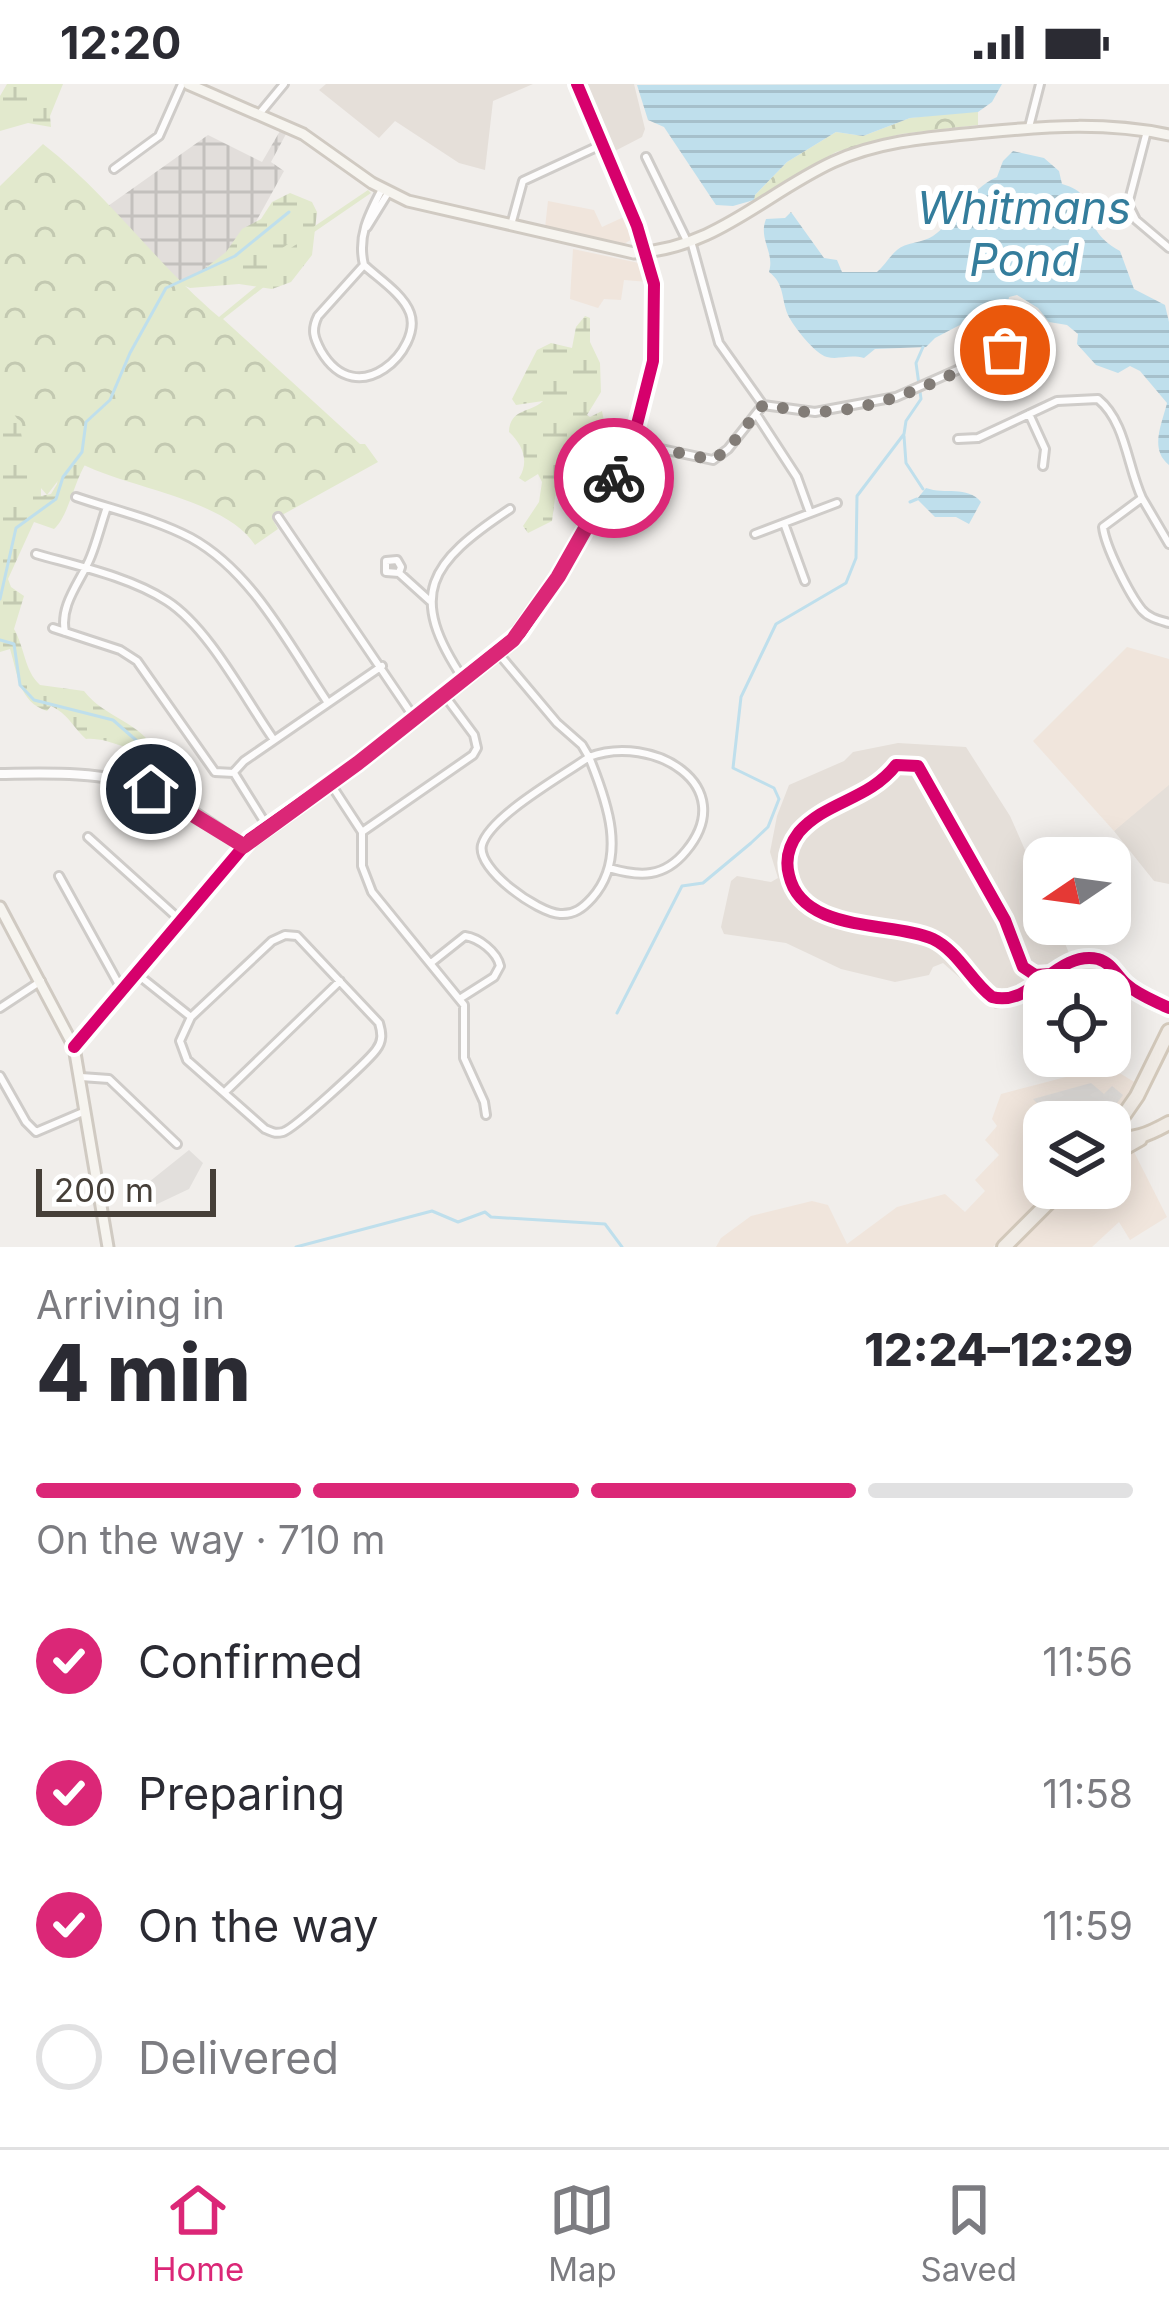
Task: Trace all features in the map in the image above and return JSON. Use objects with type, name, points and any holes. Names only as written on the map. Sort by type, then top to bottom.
[{"type":"main road","points":[[185,84],[303,134],[385,190],[421,206],[620,252],[647,252],[689,241],[739,221],[806,176],[851,154],[900,142],[1085,124],[1169,135]]},
{"type":"main road","points":[[0,907],[74,1047],[108,1247]]},
{"type":"main road","points":[[1131,1105],[1169,1031]]},
{"type":"main road","points":[[1131,1145],[1169,1123]]},
{"type":"main road","points":[[1131,1138],[1147,1135]]},
{"type":"main road","points":[[1004,1247],[1041,1209]]},
{"type":"street","points":[[114,169],[159,136],[185,84]]},
{"type":"street","points":[[260,113],[284,84]]},
{"type":"street","points":[[74,1047],[244,846],[445,696],[520,633],[634,443],[656,333],[654,284],[647,252],[577,84]]},
{"type":"street","points":[[1028,128],[1040,84]]},
{"type":"street","points":[[1148,131],[1128,204],[1136,220],[1169,248]]},
{"type":"street","points":[[511,226],[519,188],[526,178],[603,144]]},
{"type":"street","points":[[646,157],[689,241],[718,344],[763,405],[815,412],[920,390],[1043,332]]},
{"type":"street","points":[[364,265],[313,326],[316,343],[331,366],[357,379],[382,370],[408,340],[412,322],[403,301],[364,265],[364,230],[385,190]]},
{"type":"street","points":[[958,439],[978,438],[1057,401],[1098,399],[1118,425],[1127,464],[1169,544]]},
{"type":"street","points":[[634,443],[710,460],[723,454],[763,405]]},
{"type":"street","points":[[1028,414],[1045,449],[1043,466]]},
{"type":"street","points":[[758,416],[797,477],[810,513]]},
{"type":"street","points":[[76,496],[179,533],[214,554],[253,594],[328,704]]},
{"type":"street","points":[[1142,498],[1106,522],[1103,535],[1142,610],[1169,623]]},
{"type":"street","points":[[755,534],[837,503]]},
{"type":"street","points":[[64,632],[62,623],[106,507]]},
{"type":"street","points":[[464,680],[437,636],[430,602],[434,584],[450,556],[467,539],[510,509]]},
{"type":"street","points":[[278,517],[415,719]]},
{"type":"street","points":[[784,523],[805,581]]},
{"type":"street","points":[[36,554],[154,593],[183,613],[274,740]]},
{"type":"street","points":[[399,573],[430,602]]},
{"type":"street","points":[[53,628],[120,650],[137,661],[215,772],[234,772],[382,666]]},
{"type":"street","points":[[498,653],[543,708],[582,745],[589,758],[610,819],[609,868],[596,893],[579,910],[556,914],[512,888],[482,861],[483,841],[502,818],[589,758],[627,748],[656,754],[685,774],[703,807],[697,838],[666,870],[647,875],[609,868]]},
{"type":"street","points":[[362,832],[473,755],[477,748],[474,735],[445,696]]},
{"type":"street","points":[[896,766],[918,766],[1004,920],[1023,967],[1035,976],[1051,974],[1018,997],[998,999],[932,938],[852,923],[818,909],[792,884],[788,865],[793,842],[809,823],[885,782],[896,766]]},
{"type":"street","points":[[234,772],[267,826]]},
{"type":"street","points":[[0,774],[101,778],[142,786],[244,846]]},
{"type":"street","points":[[330,782],[362,832],[362,866],[372,892],[461,998],[466,1017],[464,1058],[486,1115]]},
{"type":"street","points":[[88,837],[180,920]]},
{"type":"street","points":[[59,876],[122,990]]},
{"type":"street","points":[[285,935],[304,941],[340,981],[379,1023],[382,1036],[377,1049],[293,1127],[282,1132],[265,1129],[183,1054],[180,1041],[191,1017],[272,941],[285,935]]},
{"type":"street","points":[[430,964],[464,936],[475,938],[495,954],[500,966],[496,975],[461,998]]},
{"type":"street","points":[[1060,969],[1075,961],[1102,960],[1111,969]]},
{"type":"street","points":[[136,972],[191,1017]]},
{"type":"street","points":[[0,1008],[40,981]]},
{"type":"street","points":[[226,1091],[340,981]]},
{"type":"street","points":[[1131,988],[1169,1008]]},
{"type":"street","points":[[0,1076],[36,1132],[86,1110]]},
{"type":"street","points":[[81,1077],[109,1079],[177,1144]]},
{"type":"shaded area","points":[[326,84],[533,84],[493,101],[485,170],[459,163],[395,121],[379,138],[319,90]]},
{"type":"shaded area","points":[[584,84],[634,84],[645,129],[642,137],[613,152]]},
{"type":"shaded area","points":[[280,131],[286,134],[271,162],[284,171],[238,254],[184,286],[108,206],[208,135],[262,162]]},
{"type":"shaded area","points":[[548,201],[594,210],[602,227],[626,216],[634,238],[622,245],[545,228]]},
{"type":"shaded area","points":[[573,249],[639,263],[647,271],[648,282],[624,280],[621,300],[604,299],[598,308],[570,299]]},
{"type":"shaded area","points":[[1127,647],[1169,659],[1169,785],[1114,831],[1033,741]]},
{"type":"shaded area","points":[[898,743],[966,747],[1023,845],[1023,945],[1066,945],[1076,969],[1023,969],[1023,1003],[995,1009],[943,963],[929,975],[895,982],[841,969],[786,943],[724,934],[721,927],[731,881],[737,876],[771,882],[778,878],[770,852],[789,785],[844,761],[853,752]]},
{"type":"shaded area","points":[[1169,785],[1169,884],[1154,881],[1131,852],[1131,837],[1119,837],[1114,831]]},
{"type":"shaded area","points":[[1066,1077],[1126,1077],[1136,1083],[1124,1101],[1023,1101],[1023,1209],[1030,1209],[993,1247],[716,1247],[751,1216],[812,1201],[828,1205],[847,1244],[897,1207],[945,1194],[965,1212],[985,1191],[975,1180],[999,1155],[985,1140],[997,1126],[992,1119],[1001,1094]]},
{"type":"shaded area","points":[[1091,1083],[1104,1094],[1112,1086],[1123,1095],[1119,1101],[1033,1099]]},
{"type":"shaded area","points":[[1131,1149],[1167,1217],[1130,1240],[1119,1222],[1092,1247],[1014,1247],[1053,1209],[1131,1209]]},
{"type":"shaded area","points":[[189,1150],[203,1163],[189,1189],[151,1207],[139,1190]]},
{"type":"green space","points":[[7,84],[63,84],[50,116],[51,127],[28,123],[0,131],[0,96]]},
{"type":"green space","points":[[978,112],[978,125],[901,134],[836,152],[754,200],[787,162],[836,132],[863,136],[910,118]]},
{"type":"green space","points":[[43,144],[219,317],[270,275],[269,257],[368,190],[371,193],[288,250],[293,264],[223,319],[365,444],[378,462],[273,520],[278,529],[255,545],[240,529],[197,504],[74,460],[47,495],[28,473],[19,421],[0,396],[0,186]]},
{"type":"green space","points":[[290,193],[312,202],[317,212],[312,255],[291,282],[272,289],[239,284],[190,288],[177,283],[198,274],[226,252],[242,229]]},
{"type":"green space","points":[[585,316],[590,318],[590,342],[600,363],[601,392],[587,415],[602,411],[604,421],[599,438],[577,451],[557,483],[552,521],[528,533],[523,526],[539,502],[542,482],[538,474],[525,482],[519,478],[523,453],[509,432],[517,415],[543,401],[516,405],[512,399],[537,350],[551,343],[572,348],[576,327]]},
{"type":"green space","points":[[0,381],[14,399],[41,482],[41,496],[51,494],[57,484],[62,455],[86,463],[59,523],[54,529],[34,522],[8,579],[24,596],[14,629],[28,666],[40,685],[84,691],[142,734],[157,753],[86,739],[57,709],[51,706],[47,711],[31,701],[21,686],[10,649],[0,652]]},
{"type":"water","name":"Whitmans Pond","points":[[1002,84],[992,102],[978,112],[910,118],[863,136],[836,132],[787,162],[754,200],[733,206],[716,205],[664,127],[648,120],[637,85]]},
{"type":"water","name":"Whitmans Pond","points":[[1013,151],[1044,158],[1059,171],[1062,184],[1083,196],[1097,231],[1120,251],[1134,289],[1165,305],[1169,465],[1158,444],[1167,403],[1140,371],[1130,366],[1118,373],[1096,365],[1077,344],[1078,334],[1067,325],[1049,322],[1038,308],[1017,295],[1009,297],[1004,320],[993,318],[986,323],[977,316],[926,347],[875,349],[864,358],[822,355],[788,315],[780,287],[769,272],[766,219],[785,218],[791,212],[824,258],[837,260],[842,272],[877,272],[900,247],[942,229],[978,189],[997,177]]},
{"type":"water","points":[[926,488],[962,492],[981,502],[969,524],[956,517],[935,517],[917,499]]},
{"type":"waterway","points":[[0,599],[16,528],[56,499],[63,477],[82,452],[86,422],[110,400],[166,288],[235,256],[289,212]]},
{"type":"waterway","points":[[617,1013],[682,886],[703,883],[768,827],[779,799],[774,788],[733,768],[741,697],[776,624],[846,583],[856,558],[857,496],[904,434],[906,421],[921,399],[916,363],[923,347]]},
{"type":"waterway","points":[[904,436],[906,463],[923,489]]},
{"type":"waterway","points":[[910,502],[917,499]]},
{"type":"waterway","points":[[0,640],[14,644],[20,685],[34,700],[113,720],[145,748]]},
{"type":"waterway","points":[[296,1247],[432,1211],[458,1222],[485,1212],[491,1217],[605,1224],[622,1247]]},
{"type":"cycle path","points":[[74,1047],[250,839],[358,763],[520,633],[630,452],[653,361],[654,284],[637,226],[577,84]]},
{"type":"cycle path","points":[[1023,992],[992,997],[933,939],[851,922],[812,907],[797,894],[789,875],[793,842],[822,813],[873,786],[896,765],[918,766],[1005,920],[1026,969]]},
{"type":"cycle path","points":[[1060,969],[1083,958],[1098,959],[1112,969]]},
{"type":"cycle path","points":[[1131,988],[1169,1008]]},
{"type":"way so far","points":[[614,478],[634,443],[713,460],[758,416],[763,405],[815,412],[868,404],[923,388],[1005,350]]},
{"type":"route","points":[[151,789],[244,846],[513,640],[558,577],[614,478]]}]
